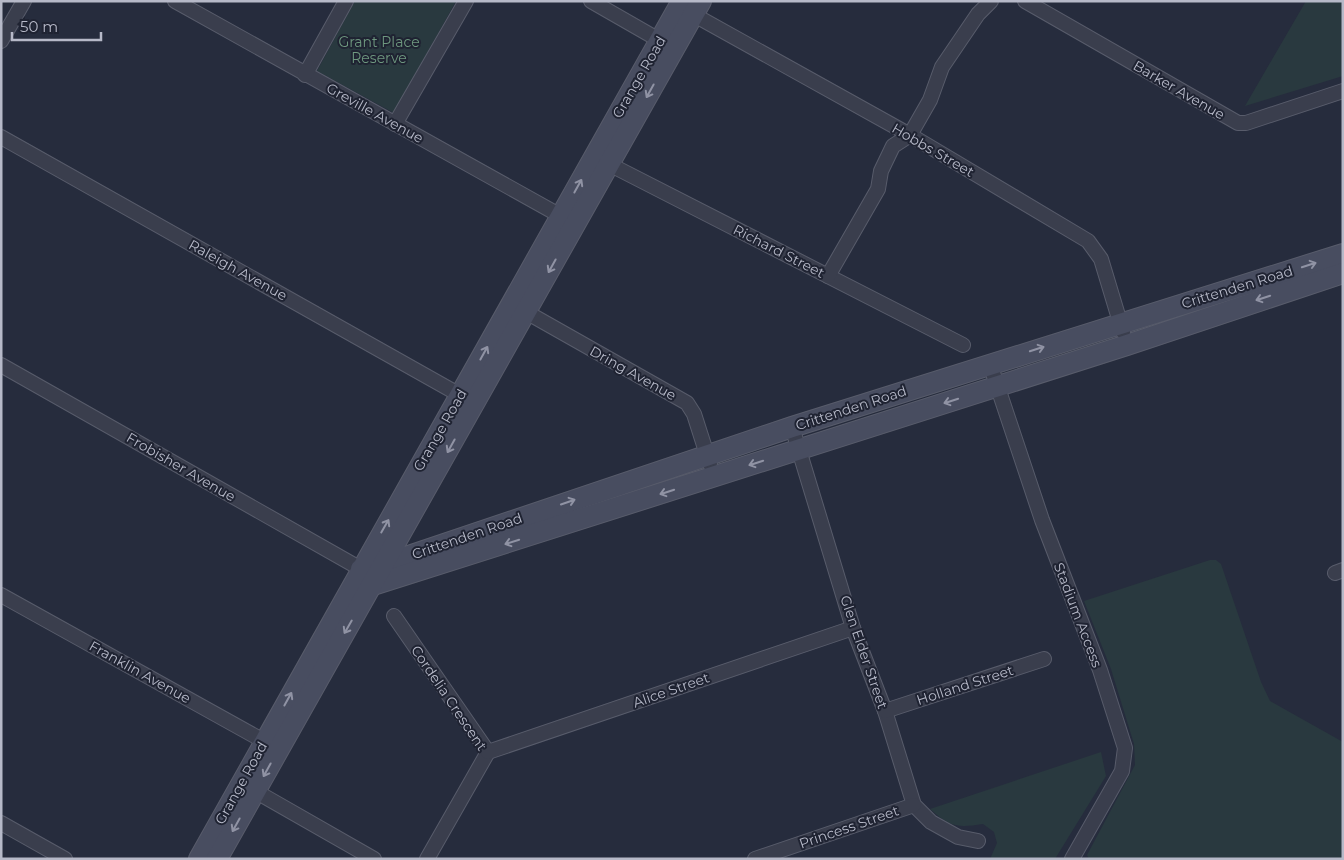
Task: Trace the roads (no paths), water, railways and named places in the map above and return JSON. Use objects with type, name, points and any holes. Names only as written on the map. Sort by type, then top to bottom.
[{"type":"main road","name":"Grange Road","points":[[199,859],[248,787],[689,6]]},
{"type":"main road","name":"Crittenden Road","points":[[385,564],[792,427],[1343,254]]},
{"type":"main road","name":"Crittenden Road","points":[[367,577],[713,477],[1127,345],[1343,273]]},
{"type":"main road","name":"Grange Road","points":[[367,577],[385,564],[407,525],[467,399]]},
{"type":"main road","points":[[407,525],[409,544],[422,551]]},
{"type":"main road","name":"Grange Road","points":[[217,859],[248,787]]},
{"type":"street","points":[[1,40],[24,1]]},
{"type":"street","name":"Greville Avenue","points":[[175,1],[568,220]]},
{"type":"street","points":[[305,75],[346,1]]},
{"type":"street","points":[[395,124],[466,1]]},
{"type":"street","points":[[591,1],[667,45]]},
{"type":"street","points":[[828,276],[878,189],[882,170],[893,146],[910,135],[930,100],[942,67],[978,14],[991,1]]},
{"type":"street","name":"Barker Avenue","points":[[1025,1],[1238,123],[1246,124],[1343,91]]},
{"type":"street","name":"Hobbs Street","points":[[689,6],[1088,241],[1101,259],[1127,345]]},
{"type":"street","name":"Raleigh Avenue","points":[[1,137],[467,399]]},
{"type":"street","name":"Richard Street","points":[[602,160],[963,345]]},
{"type":"street","name":"Dring Avenue","points":[[518,308],[687,404],[694,414],[708,455],[713,477]]},
{"type":"street","name":"Stadium Access","points":[[990,364],[1042,520],[1100,670],[1125,748],[1122,771],[1072,859]]},
{"type":"street","name":"Frobisher Avenue","points":[[1,365],[367,577]]},
{"type":"street","name":"Glen Elder Street","points":[[792,427],[854,628],[885,711],[914,805],[931,822],[958,837],[978,841]]},
{"type":"street","name":"Franklin Avenue","points":[[1,595],[272,745]]},
{"type":"street","name":"Cordelia Crescent","points":[[394,616],[488,752],[427,859]]},
{"type":"street","name":"Alice Street","points":[[488,752],[854,628]]},
{"type":"street","name":"Holland Street","points":[[885,711],[1044,659]]},
{"type":"street","points":[[248,787],[374,859]]},
{"type":"street","name":"Princess Street","points":[[755,859],[914,805]]},
{"type":"street","points":[[1,823],[65,859]]},
{"type":"park label","name":"Grant Place Reserve","points":[[379,50]]}]
